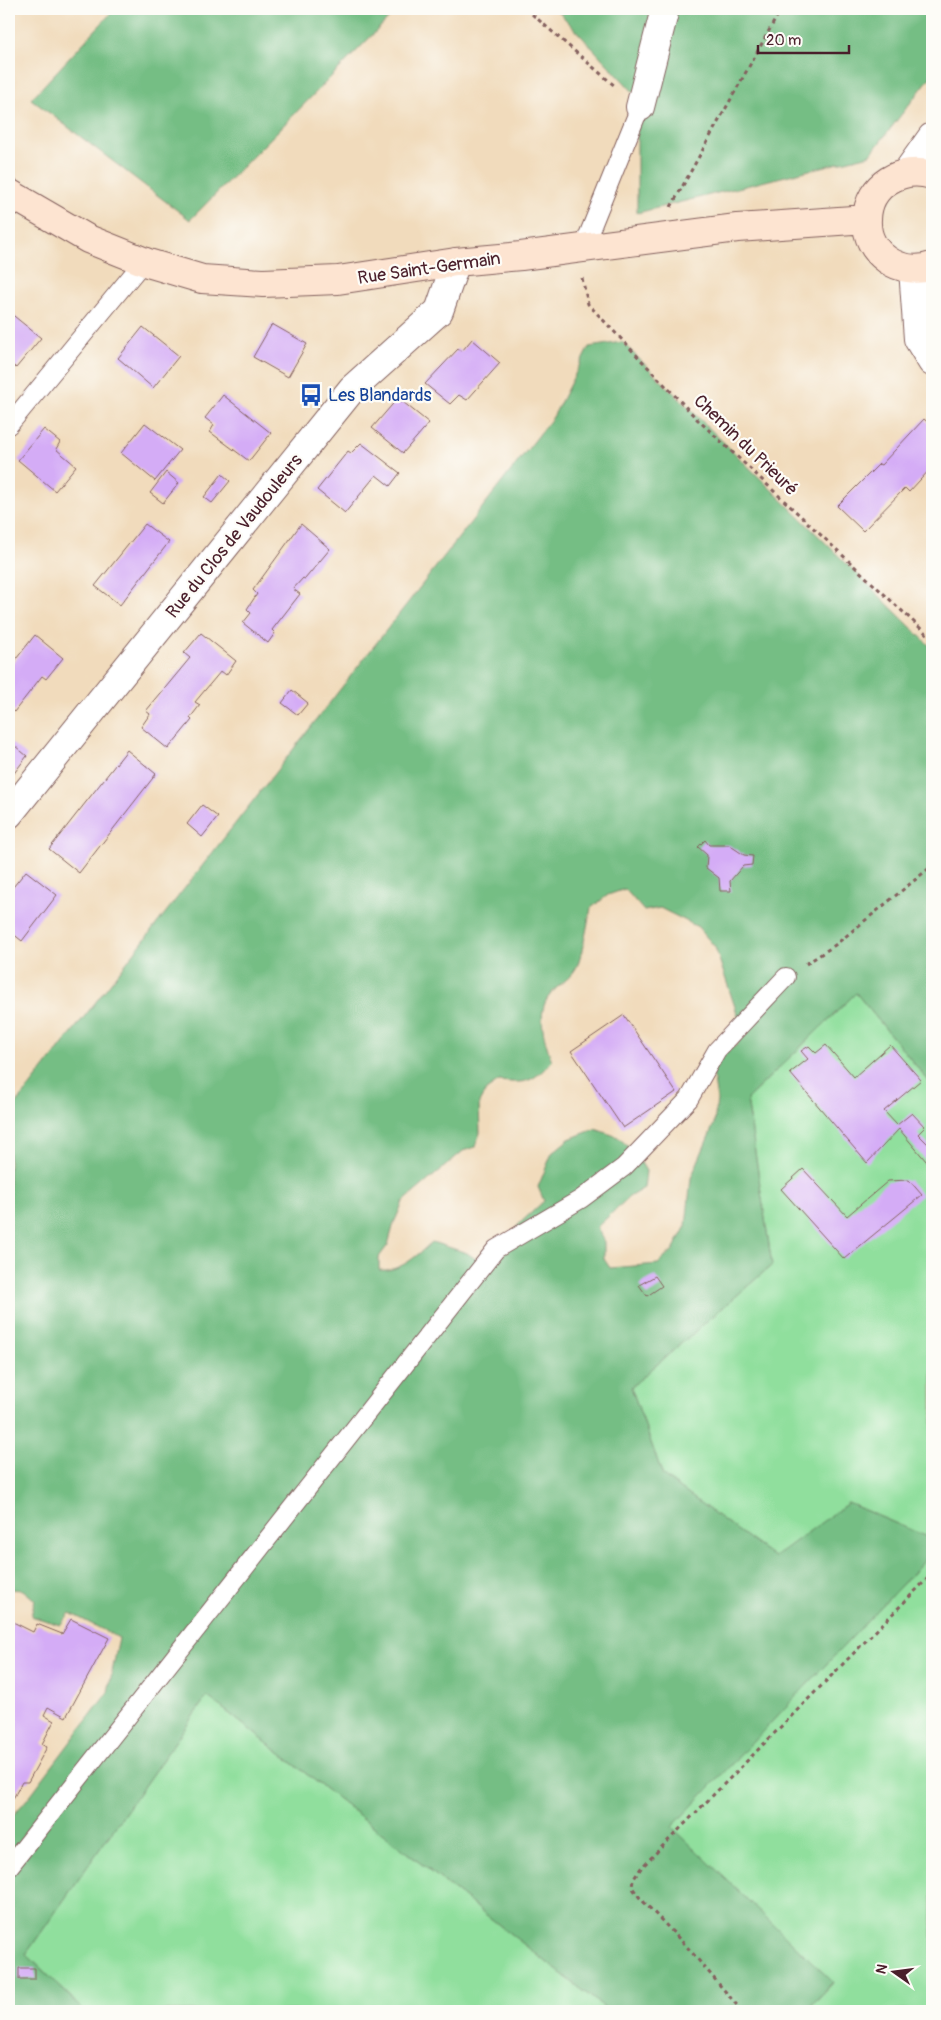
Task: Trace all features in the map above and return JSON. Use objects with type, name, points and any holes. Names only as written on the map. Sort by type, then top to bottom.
[{"type":"main road","points":[[919,173],[891,178],[878,188],[870,203],[866,219],[868,234],[874,247],[885,259],[898,266],[922,268]]},
{"type":"main road","name":"Rue Saint-Germain","points":[[9,193],[88,239],[144,261],[202,280],[263,283],[338,280],[456,262],[736,228],[866,219]]},
{"type":"street","points":[[640,107],[665,9]]},
{"type":"street","points":[[919,173],[932,137]]},
{"type":"street","name":"Rue du Clos de Vaudouleurs","points":[[9,814],[352,389],[439,311],[456,262]]},
{"type":"street","points":[[922,268],[918,339],[932,362]]},
{"type":"lane","points":[[582,248],[640,107]]},
{"type":"lane","points":[[9,425],[144,261]]},
{"type":"lane","points":[[9,1867],[496,1249],[581,1199],[624,1167],[689,1099],[716,1050],[786,978]]},
{"type":"path","points":[[526,9],[640,107]]},
{"type":"path","points":[[654,238],[781,9]]},
{"type":"path","name":"Chemin du Prieuré","points":[[582,248],[582,279],[588,304],[698,420],[932,639]]},
{"type":"path","points":[[786,978],[834,945],[932,866]]},
{"type":"path","points":[[742,2011],[688,1948],[640,1898],[632,1886],[633,1880],[642,1868],[932,1574]]},
{"type":"green space","points":[[115,9],[398,9],[190,220],[31,99]]},
{"type":"green space","points":[[556,9],[932,9],[932,75],[870,155],[637,213],[637,96]]},
{"type":"green space","points":[[622,342],[932,648],[932,1085],[856,993],[747,1099],[772,1265],[631,1387],[663,1476],[774,1557],[848,1503],[932,1539],[932,1553],[672,1827],[833,1982],[806,2011],[609,2011],[207,1696],[26,1954],[85,2011],[9,2011],[9,1820],[29,1797],[108,1692],[119,1638],[70,1613],[60,1625],[31,1616],[35,1600],[23,1590],[9,1589],[9,1113],[553,417],[589,347]],"holes":[[[625,889],[644,911],[660,908],[698,927],[715,947],[743,1031],[738,1044],[723,1054],[713,1073],[717,1100],[714,1124],[691,1178],[686,1226],[673,1250],[658,1264],[610,1268],[604,1259],[604,1242],[597,1227],[629,1197],[644,1188],[646,1171],[635,1153],[618,1137],[595,1129],[569,1139],[552,1153],[538,1187],[544,1201],[518,1225],[504,1253],[483,1264],[467,1253],[432,1242],[414,1258],[401,1266],[379,1270],[379,1257],[388,1245],[394,1223],[403,1202],[463,1151],[475,1147],[480,1133],[479,1103],[486,1090],[499,1081],[523,1082],[529,1080],[540,1073],[552,1061],[543,1027],[542,1018],[545,1002],[569,977],[578,964],[591,908],[608,895]]]},
{"type":"green space","points":[[856,993],[932,1085],[932,1539],[848,1503],[775,1558],[663,1476],[631,1387],[772,1265],[747,1099]]},
{"type":"green space","points":[[932,1553],[932,2011],[806,2011],[833,1983],[671,1827]]},
{"type":"green space","points":[[207,1696],[609,2011],[85,2011],[26,1954]]},
{"type":"building","points":[[9,312],[41,338],[16,368],[9,362]]},
{"type":"building","points":[[272,324],[307,344],[288,377],[253,357]]},
{"type":"building","points":[[143,327],[179,356],[153,388],[118,358]]},
{"type":"building","points":[[472,339],[500,363],[467,400],[459,395],[450,404],[425,384],[458,349],[462,351]]},
{"type":"building","points":[[223,395],[271,433],[249,461],[210,432],[214,425],[205,418]]},
{"type":"building","points":[[398,398],[429,423],[403,453],[372,428]]},
{"type":"building","points":[[924,419],[932,426],[932,467],[909,492],[905,488],[863,531],[837,506],[879,464],[881,465]]},
{"type":"building","points":[[145,423],[180,450],[155,481],[121,453]]},
{"type":"building","points":[[44,429],[60,442],[56,449],[76,466],[55,491],[18,460]]},
{"type":"building","points":[[361,443],[400,473],[390,486],[376,475],[345,513],[317,490],[348,451],[351,453]]},
{"type":"building","points":[[166,472],[179,483],[163,503],[150,493]]},
{"type":"building","points":[[222,474],[230,481],[212,503],[204,497]]},
{"type":"building","points":[[145,524],[169,542],[120,605],[95,586]]},
{"type":"building","points":[[301,524],[330,549],[305,579],[303,578],[293,589],[300,594],[272,630],[275,633],[268,643],[243,623],[251,613],[247,609],[257,594],[253,590]]},
{"type":"building","points":[[201,633],[236,661],[226,675],[221,671],[195,702],[200,705],[190,718],[192,720],[168,749],[141,727],[150,714],[146,711],[190,658],[184,653]]},
{"type":"building","points":[[35,635],[63,658],[46,679],[42,676],[14,712],[9,709],[9,668]]},
{"type":"building","points":[[292,690],[308,703],[298,715],[282,703]]},
{"type":"building","points":[[9,741],[27,756],[9,780]]},
{"type":"building","points":[[127,750],[156,774],[79,873],[49,849]]},
{"type":"building","points":[[202,805],[218,817],[202,837],[187,824]]},
{"type":"building","points":[[705,840],[709,845],[729,845],[744,855],[753,856],[752,865],[743,866],[730,881],[731,891],[720,891],[719,878],[706,868],[707,855],[698,847]]},
{"type":"building","points":[[26,871],[57,895],[22,941],[12,933],[9,937],[9,892]]},
{"type":"building","points":[[624,1015],[676,1092],[623,1128],[571,1051]]},
{"type":"building","points":[[826,1045],[854,1077],[890,1045],[921,1080],[884,1111],[897,1125],[912,1113],[925,1127],[918,1134],[932,1148],[932,1168],[899,1129],[867,1163],[790,1073],[808,1059],[801,1051],[809,1046],[816,1053]]},
{"type":"building","points":[[803,1169],[847,1216],[888,1181],[909,1180],[922,1195],[844,1259],[781,1189]]},
{"type":"building","points":[[655,1276],[662,1286],[647,1296],[639,1285]]},
{"type":"building","points":[[71,1619],[109,1638],[66,1717],[48,1707],[44,1715],[54,1721],[42,1744],[47,1747],[28,1782],[22,1782],[9,1806],[9,1620],[33,1632],[37,1624],[62,1634]]},
{"type":"building","points":[[19,1968],[35,1968],[35,1979],[19,1979]]},
{"type":"place","name":"Les Blandards","points":[[311,395]]}]
